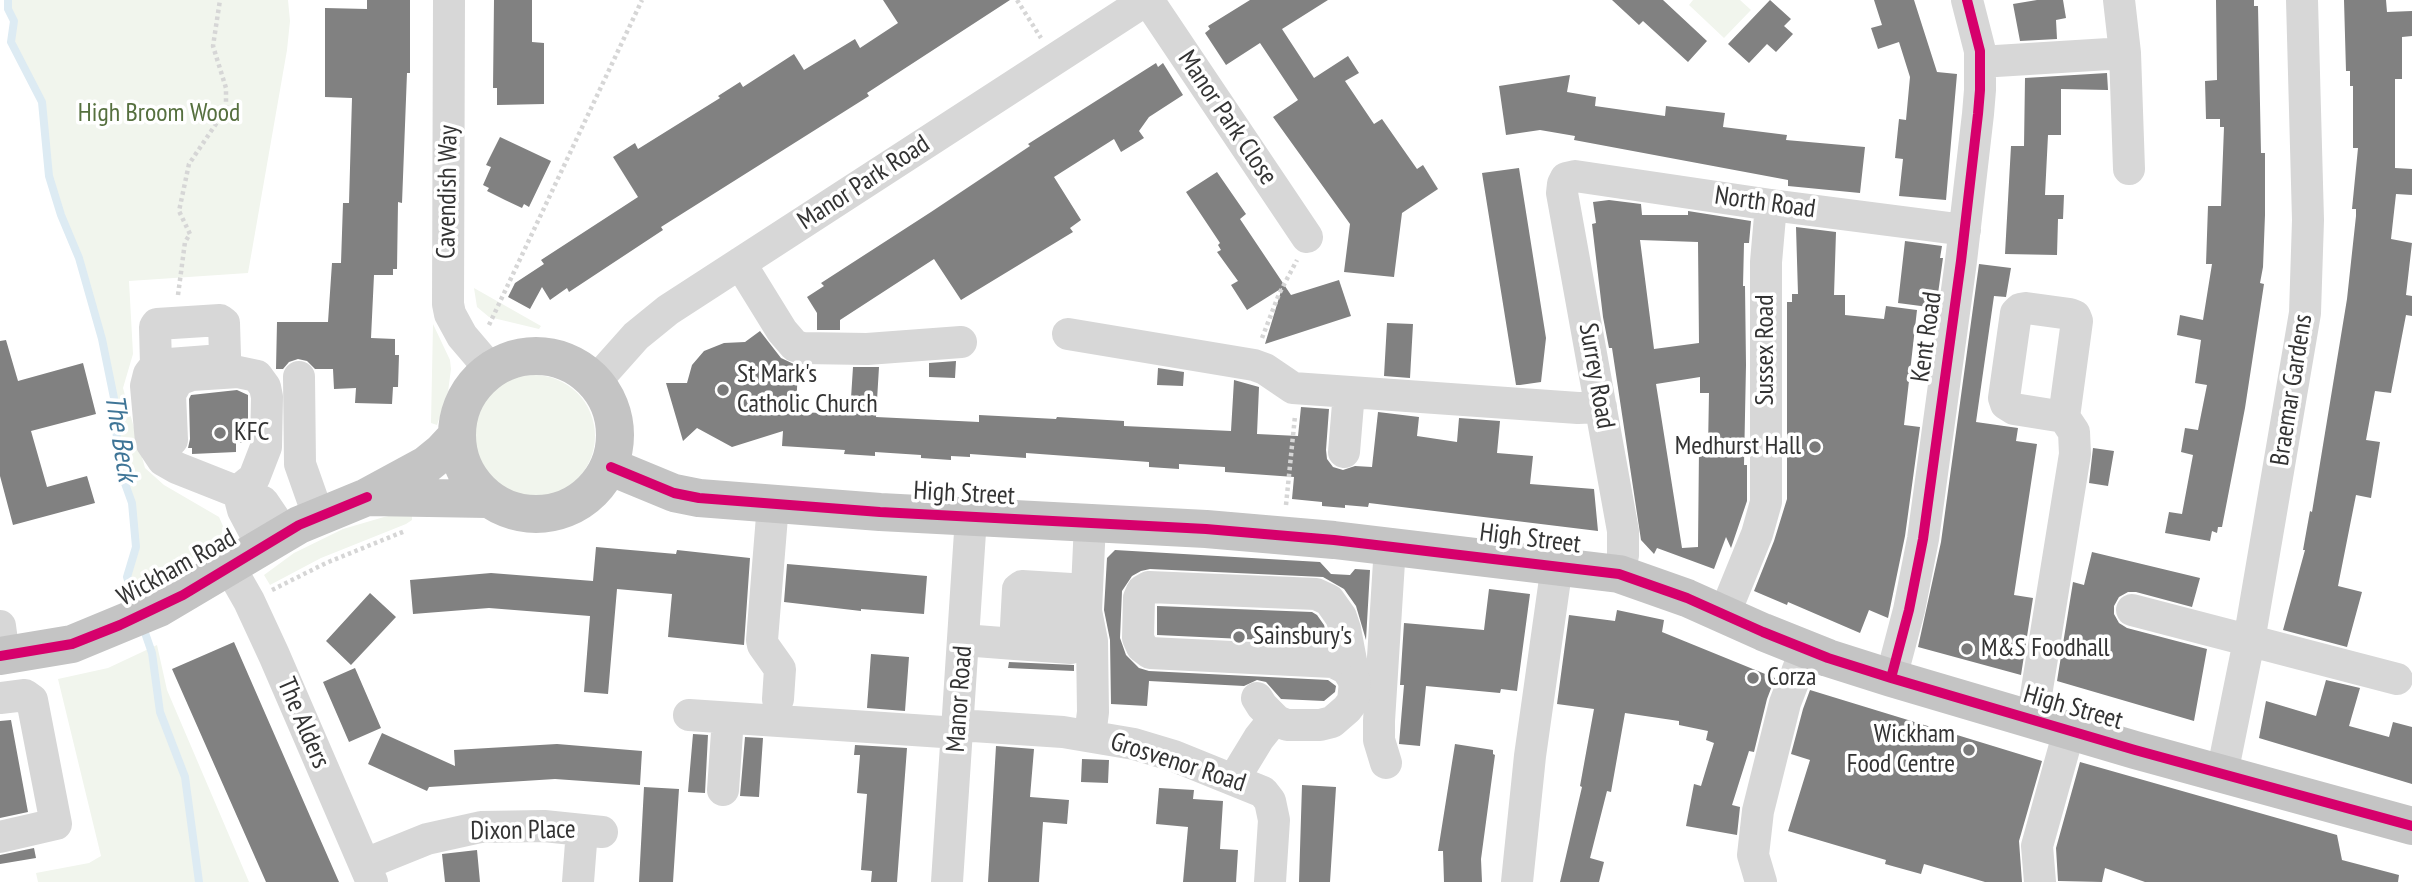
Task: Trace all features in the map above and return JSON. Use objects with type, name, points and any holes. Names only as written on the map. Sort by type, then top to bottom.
[{"type":"highway","points":[[548,357],[568,363],[595,382],[604,395],[613,418],[616,437],[611,467],[587,495],[552,511],[530,513],[507,509],[488,499],[472,484],[464,470],[456,437],[458,417],[476,382],[482,359],[548,357]]},
{"type":"highway","name":"Wickham Road","points":[[1,646],[72,643],[159,608],[318,515],[367,497],[426,465],[456,437]]},
{"type":"highway","name":"High Street","points":[[611,467],[674,493],[773,504],[1283,536],[1390,545],[1619,574],[1671,591],[1806,649],[1891,678],[2069,731],[2412,826]]},
{"type":"highway","name":"Wickham Road","points":[[367,497],[488,499]]},
{"type":"street","name":"Cavendish Way","points":[[450,0],[447,292],[450,314],[482,359]]},
{"type":"street","name":"Manor Park Road","points":[[595,382],[651,323],[1147,0]]},
{"type":"street","name":"Manor Park Close","points":[[1147,0],[1307,237]]},
{"type":"street","name":"Kent Road","points":[[1891,678],[1909,610],[1923,539],[1965,230],[1980,90],[1976,30],[1967,0]]},
{"type":"street","points":[[2119,0],[2125,53],[2129,169]]},
{"type":"street","name":"Braemar Gardens","points":[[2222,774],[2249,641],[2305,313],[2308,229],[2302,0]]},
{"type":"street","points":[[1980,62],[2125,53]]},
{"type":"street","name":"North Road","points":[[1566,178],[1576,176],[1965,230]]},
{"type":"street","name":"Surrey Road","points":[[1566,178],[1562,193],[1623,531],[1623,555],[1619,574]]},
{"type":"street","name":"Sussex Road","points":[[1724,615],[1757,534],[1766,502],[1766,262],[1771,205]]},
{"type":"street","points":[[740,263],[782,331],[795,346],[867,349],[961,342]]},
{"type":"street","points":[[156,365],[222,359],[225,356],[224,323],[220,320],[157,324],[155,327],[156,365],[149,374],[146,386],[151,442],[163,460],[177,468],[263,502],[273,540]]},
{"type":"street","points":[[1068,334],[1254,365],[1265,369],[1293,388],[1577,408],[1601,407]]},
{"type":"street","points":[[177,468],[172,452],[169,402],[173,386],[178,380],[192,374],[238,372],[257,376],[265,387],[267,397],[266,447],[254,478],[238,491]]},
{"type":"street","points":[[299,377],[300,464],[318,515]]},
{"type":"street","points":[[1344,452],[1349,392]]},
{"type":"street","points":[[2032,720],[2075,454],[2074,432],[2064,416]]},
{"type":"street","points":[[773,504],[762,640],[780,669],[778,699]]},
{"type":"street","name":"Manor Road","points":[[947,882],[971,517]]},
{"type":"street","points":[[1090,523],[1088,611],[1093,670],[1090,736]]},
{"type":"street","points":[[1386,763],[1379,740],[1379,721],[1390,545]]},
{"type":"street","points":[[1517,882],[1533,734],[1558,565]]},
{"type":"street","name":"The Alders","points":[[229,566],[249,601],[369,873]]},
{"type":"street","points":[[1016,630],[1018,589],[1022,586],[1088,611]]},
{"type":"street","points":[[1257,698],[1269,714],[1287,725],[1320,726],[1332,722],[1353,701],[1355,682],[1341,617],[1328,600],[1316,594],[1149,587],[1142,590],[1139,598],[1138,638],[1142,647],[1150,653],[1333,662],[1348,669],[1355,682]]},
{"type":"street","points":[[2132,610],[2397,679]]},
{"type":"street","points":[[963,640],[1016,630],[1071,648],[1088,611]]},
{"type":"street","points":[[1757,873],[1758,811],[1786,703],[1806,649]]},
{"type":"street","points":[[0,698],[25,695],[32,699],[55,824],[0,837]]},
{"type":"street","name":"Grosvenor Road","points":[[689,715],[1090,736],[1134,744],[1263,792],[1273,809],[1270,882]]},
{"type":"street","points":[[723,790],[728,718]]},
{"type":"street","points":[[1234,779],[1267,728]]},
{"type":"street","points":[[2039,882],[2036,846],[2069,731]]},
{"type":"street","name":"Dixon Place","points":[[369,873],[427,839],[481,827],[513,825],[592,831],[578,882]]},
{"type":"path","points":[[174,323],[185,242],[190,234],[179,211],[189,164],[226,109],[226,88],[213,46],[220,0]]},
{"type":"path","points":[[482,359],[494,318],[642,0]]},
{"type":"path","points":[[1017,0],[1055,59]]},
{"type":"path","points":[[1254,365],[1266,324],[1307,237]]},
{"type":"path","points":[[1283,536],[1296,409],[1296,394],[1293,388]]},
{"type":"path","points":[[249,601],[326,563],[417,526],[423,522],[432,498]]},
{"type":"green space","name":"High Broom Wood","points":[[8,0],[288,0],[290,21],[287,50],[248,273],[129,281],[133,354],[123,388],[145,468],[164,485],[219,517],[223,526],[221,537],[194,557],[133,592],[128,575],[139,550],[134,503],[121,467],[115,399],[103,340],[81,258],[62,216],[50,175],[44,102],[12,41],[15,23],[8,8]]},
{"type":"green space","points":[[1693,0],[1740,0],[1751,10],[1724,38],[1689,5]]},
{"type":"green space","points":[[474,288],[541,326],[539,329],[489,317],[477,307]]},
{"type":"green space","points":[[433,324],[450,360],[451,369],[448,392],[437,425],[431,423]]},
{"type":"green space","points":[[534,375],[557,380],[577,393],[590,413],[595,436],[590,459],[577,479],[557,492],[534,497],[511,492],[491,479],[478,459],[473,436],[478,413],[491,393],[511,380]]},
{"type":"green space","points":[[412,511],[412,520],[406,524],[321,558],[270,585],[264,575],[294,553],[343,529]]},
{"type":"green space","points":[[157,645],[167,690],[249,882],[38,882],[36,873],[89,863],[101,856],[58,679],[108,668]]},
{"type":"building","points":[[367,0],[410,0],[410,73],[407,73],[402,203],[398,202],[397,269],[393,269],[393,275],[374,275],[371,338],[395,339],[395,355],[399,355],[398,387],[393,387],[392,404],[355,403],[356,388],[334,389],[333,369],[315,369],[307,361],[298,359],[289,362],[283,369],[276,369],[277,322],[328,322],[332,263],[341,263],[343,203],[349,203],[352,98],[325,97],[325,8],[367,9]]},
{"type":"building","points":[[494,0],[532,0],[532,42],[544,43],[544,104],[497,105],[497,88],[493,88]]},
{"type":"building","points":[[883,0],[1010,0],[867,93],[869,96],[661,227],[663,230],[569,292],[567,288],[550,300],[542,287],[530,309],[508,297],[515,283],[544,264],[541,260],[638,197],[613,157],[635,143],[638,149],[720,98],[718,96],[740,82],[743,87],[794,54],[804,70],[855,39],[860,48],[898,23]]},
{"type":"building","points":[[1250,0],[1328,0],[1282,29],[1314,78],[1348,56],[1359,73],[1345,81],[1374,124],[1382,119],[1417,169],[1423,165],[1438,189],[1402,213],[1394,277],[1344,272],[1350,224],[1273,117],[1298,100],[1260,43],[1226,65],[1205,33],[1210,29],[1208,26]]},
{"type":"building","points":[[1612,0],[1663,0],[1707,41],[1688,62],[1643,21],[1639,25]]},
{"type":"building","points":[[1770,0],[1791,19],[1784,26],[1793,34],[1776,52],[1767,44],[1749,63],[1728,44]]},
{"type":"building","points":[[1874,0],[1914,0],[1937,72],[1957,74],[1946,200],[1899,196],[1903,159],[1895,158],[1899,119],[1906,120],[1910,77],[1899,42],[1878,49],[1871,28],[1882,25]]},
{"type":"building","points":[[2063,0],[2066,18],[2056,20],[2057,39],[2020,41],[2013,4]]},
{"type":"building","points":[[2216,0],[2254,0],[2254,6],[2258,6],[2265,215],[2260,283],[2264,284],[2245,408],[2222,527],[2218,527],[2217,533],[2212,531],[2210,541],[2165,533],[2169,512],[2182,514],[2193,455],[2181,452],[2185,428],[2198,430],[2207,385],[2195,383],[2201,340],[2177,335],[2180,315],[2203,320],[2212,264],[2206,264],[2208,206],[2221,206],[2224,127],[2220,127],[2220,119],[2206,119],[2205,81],[2217,80]]},
{"type":"building","points":[[2344,0],[2386,0],[2387,12],[2412,11],[2412,36],[2402,37],[2402,79],[2395,79],[2395,168],[2412,169],[2412,195],[2396,194],[2391,239],[2412,243],[2406,295],[2412,296],[2412,316],[2406,315],[2391,393],[2375,391],[2366,440],[2380,442],[2371,498],[2356,495],[2338,586],[2362,592],[2347,647],[2283,630],[2305,550],[2310,511],[2312,512],[2347,299],[2356,216],[2356,209],[2352,209],[2358,148],[2353,148],[2353,86],[2350,86],[2350,71],[2346,71]]},
{"type":"building","points":[[1156,63],[1158,67],[1163,63],[1183,95],[1149,117],[1139,131],[1144,138],[1121,152],[1114,139],[1054,177],[1081,220],[1070,228],[1073,232],[961,300],[934,259],[840,320],[840,330],[817,330],[817,313],[807,297],[824,286],[821,283],[1030,146],[1028,144]]},
{"type":"building","points":[[2107,73],[2108,90],[2061,89],[2061,135],[2048,135],[2045,195],[2064,195],[2063,219],[2058,219],[2057,255],[2005,254],[2011,146],[2024,146],[2025,78]]},
{"type":"building","points":[[1570,75],[1567,92],[1596,97],[1595,106],[1665,116],[1666,106],[1725,113],[1723,127],[1787,135],[1786,140],[1865,147],[1860,193],[1788,186],[1788,180],[1574,140],[1575,136],[1540,130],[1506,135],[1499,86]]},
{"type":"building","points":[[500,137],[551,161],[529,207],[524,204],[522,208],[505,200],[487,191],[489,188],[483,185],[491,167],[486,165]]},
{"type":"building","points":[[1519,168],[1546,338],[1541,382],[1516,385],[1482,173]]},
{"type":"building","points":[[1217,172],[1246,214],[1240,219],[1291,295],[1339,280],[1351,316],[1265,344],[1282,288],[1247,310],[1231,285],[1238,281],[1217,252],[1221,250],[1218,245],[1220,243],[1186,192]]},
{"type":"building","points":[[1609,200],[1641,204],[1642,215],[1688,215],[1688,211],[1751,221],[1749,243],[1744,243],[1743,286],[1746,365],[1744,465],[1747,465],[1747,501],[1731,548],[1726,537],[1714,569],[1657,548],[1654,554],[1641,540],[1612,348],[1609,348],[1603,317],[1592,224],[1596,223],[1593,202]],"holes":[[[1640,240],[1698,242],[1699,343],[1654,349]],[[1700,377],[1700,393],[1709,393],[1708,448],[1699,449],[1698,547],[1682,548],[1656,384]]]},
{"type":"building","points":[[1796,227],[1836,232],[1834,295],[1845,295],[1845,315],[1884,319],[1886,306],[1917,310],[1904,425],[1920,427],[1905,536],[1888,618],[1869,610],[1860,633],[1788,602],[1787,605],[1754,591],[1787,499],[1787,302],[1792,302],[1792,294],[1798,294]]},
{"type":"building","points":[[1905,241],[1942,246],[1940,258],[1943,258],[1936,308],[1898,303]]},
{"type":"building","points":[[1979,264],[2011,268],[2006,297],[1994,296],[1976,422],[2018,428],[2016,441],[2037,444],[2014,595],[2033,598],[2021,675],[1918,647],[1941,542]]},
{"type":"building","points":[[1387,323],[1413,324],[1410,378],[1384,376]]},
{"type":"building","points":[[760,331],[781,358],[798,366],[796,412],[850,414],[853,367],[879,367],[876,417],[979,422],[979,415],[1057,417],[1124,421],[1124,426],[1231,431],[1234,380],[1259,387],[1257,434],[1298,436],[1301,407],[1329,409],[1327,459],[1333,467],[1343,470],[1355,466],[1372,467],[1378,412],[1419,417],[1417,436],[1457,442],[1459,418],[1500,421],[1497,453],[1533,456],[1530,484],[1594,489],[1598,531],[1369,503],[1368,507],[1322,506],[1322,502],[1292,499],[1294,477],[1225,472],[1225,467],[1179,464],[1179,469],[1149,467],[1149,462],[1026,453],[1026,458],[970,454],[970,457],[951,456],[951,460],[875,452],[875,456],[844,454],[845,450],[782,446],[783,431],[732,447],[697,428],[683,441],[666,383],[687,383],[692,365],[704,351],[724,343],[745,342]]},
{"type":"building","points":[[6,340],[18,381],[83,363],[96,414],[31,431],[47,487],[87,476],[95,503],[13,525],[0,476],[0,341]]},
{"type":"building","points":[[956,361],[955,378],[929,377],[929,363]]},
{"type":"building","points":[[1158,368],[1184,372],[1183,386],[1157,385]]},
{"type":"building","points":[[237,390],[248,395],[248,442],[236,443],[236,452],[192,454],[192,448],[188,448],[191,395]]},
{"type":"building","points":[[2093,448],[2114,451],[2108,486],[2089,483]]},
{"type":"building","points":[[596,547],[676,554],[677,550],[750,558],[744,645],[668,637],[672,594],[617,589],[608,694],[584,692],[590,616],[489,608],[413,614],[410,580],[491,573],[593,581]]},
{"type":"building","points":[[1115,550],[1320,562],[1331,574],[1350,575],[1355,569],[1370,570],[1366,640],[1356,606],[1344,589],[1323,577],[1150,569],[1141,571],[1132,576],[1122,591],[1120,638],[1126,655],[1139,668],[1149,671],[1328,680],[1336,686],[1335,692],[1324,701],[1281,699],[1266,682],[1257,680],[1244,686],[1149,681],[1147,706],[1111,704],[1110,640],[1104,610],[1107,558]]},
{"type":"building","points":[[2092,552],[2200,578],[2192,607],[2136,592],[2128,592],[2119,597],[2114,606],[2114,614],[2119,623],[2127,628],[2207,649],[2194,721],[2057,681],[2073,582],[2084,585]]},
{"type":"building","points":[[787,564],[927,576],[924,614],[861,611],[784,602]]},
{"type":"building","points":[[1489,589],[1530,594],[1517,691],[1501,689],[1500,693],[1426,686],[1420,746],[1399,744],[1404,685],[1400,685],[1404,623],[1484,630]]},
{"type":"building","points":[[370,593],[396,617],[351,665],[326,641]]},
{"type":"building","points":[[1157,606],[1312,612],[1324,625],[1329,643],[1157,635]]},
{"type":"building","points":[[1617,610],[1664,620],[1662,632],[1775,678],[1754,752],[1749,751],[1732,805],[1740,807],[1737,835],[1686,826],[1694,784],[1701,786],[1714,743],[1706,740],[1708,731],[1679,725],[1679,721],[1625,713],[1611,792],[1607,791],[1590,858],[1604,862],[1599,882],[1560,882],[1582,787],[1580,786],[1594,709],[1557,704],[1569,615],[1615,621]]},
{"type":"building","points":[[234,642],[339,882],[266,882],[172,669]]},
{"type":"building","points":[[871,654],[909,657],[905,711],[867,708]]},
{"type":"building","points":[[1009,662],[1074,665],[1074,671],[1008,668]]},
{"type":"building","points":[[355,668],[381,728],[349,742],[323,682]]},
{"type":"building","points":[[2326,680],[2360,688],[2349,726],[2389,737],[2393,722],[2412,727],[2412,784],[2259,738],[2266,701],[2316,716]]},
{"type":"building","points":[[1810,690],[2042,761],[2019,841],[2022,882],[1985,882],[1924,864],[1921,874],[1885,864],[1886,860],[1788,831],[1810,760],[1791,754]]},
{"type":"building","points":[[11,720],[28,812],[0,818],[0,721]]},
{"type":"building","points":[[382,733],[455,766],[454,750],[557,744],[642,751],[640,785],[555,779],[429,787],[427,791],[368,764]]},
{"type":"building","points":[[693,734],[708,735],[705,793],[688,792]]},
{"type":"building","points":[[745,737],[763,738],[759,797],[740,796]]},
{"type":"building","points":[[1455,744],[1493,750],[1495,755],[1481,859],[1482,882],[1444,882],[1443,851],[1438,851]]},
{"type":"building","points":[[855,745],[907,748],[897,882],[871,882],[872,871],[861,870],[867,794],[857,793],[860,755],[854,755]]},
{"type":"building","points":[[996,746],[1034,749],[1030,797],[1069,800],[1067,824],[1043,822],[1039,882],[988,882]]},
{"type":"building","points":[[1082,759],[1109,760],[1108,783],[1081,782]]},
{"type":"building","points":[[2080,762],[2337,835],[2342,860],[2399,875],[2398,882],[2145,882],[2105,868],[2102,882],[2058,881],[2056,848]]},
{"type":"building","points":[[1302,785],[1336,787],[1330,882],[1299,882]]},
{"type":"building","points":[[644,787],[679,789],[673,882],[639,882]]},
{"type":"building","points":[[1159,788],[1194,790],[1193,799],[1223,801],[1220,849],[1238,850],[1236,882],[1183,882],[1188,827],[1156,824]]},
{"type":"building","points":[[34,848],[36,858],[0,864],[0,855]]},
{"type":"building","points":[[477,850],[480,882],[445,882],[442,854]]},
{"type":"waterway","name":"The Beck","points":[[8,0],[8,9],[14,21],[11,42],[42,102],[49,176],[61,215],[79,258],[102,339],[114,398],[119,467],[132,503],[136,547],[127,577],[137,608]]},
{"type":"waterway","name":"The Beck","points":[[143,627],[152,653],[160,712],[185,777],[199,882]]},
{"type":"cycle path","points":[[1891,678],[1909,610],[1923,539],[1978,114],[1980,51],[1967,0]]},
{"type":"cycle path","points":[[611,467],[674,493],[699,498],[880,512],[1206,529],[1334,540],[1619,574],[1687,598],[1828,658],[2135,750],[2412,826]]},
{"type":"cycle path","points":[[0,656],[72,644],[120,625],[183,595],[299,525],[367,497]]},
{"type":"place","name":"St Mark's Catholic Church","points":[[723,390]]},
{"type":"place","name":"KFC","points":[[220,433]]},
{"type":"place","name":"Medhurst Hall","points":[[1815,447]]},
{"type":"place","name":"Sainsbury's","points":[[1239,637]]},
{"type":"place","name":"M&S Foodhall","points":[[1967,649]]},
{"type":"place","name":"Corza","points":[[1753,678]]},
{"type":"place","name":"Wickham Food Centre","points":[[1969,750]]}]
